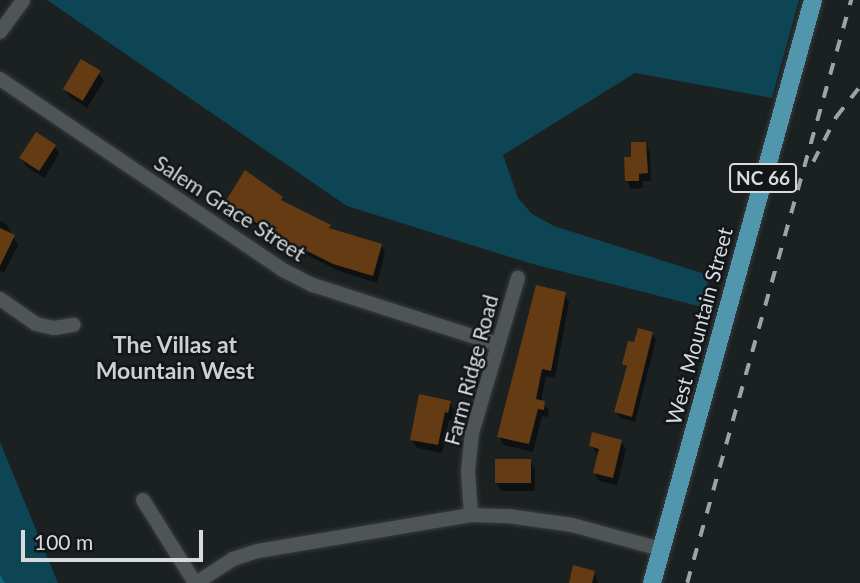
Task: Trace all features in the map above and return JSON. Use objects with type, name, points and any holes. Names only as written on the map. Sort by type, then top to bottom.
[{"type":"main road","name":"West Mountain Street","points":[[652,583],[813,0]]},
{"type":"street","points":[[0,32],[23,0]]},
{"type":"street","name":"Salem Grace Street","points":[[0,79],[283,270],[313,285],[497,344]]},
{"type":"street","name":"Farm Ridge Road","points":[[471,514],[468,471],[472,433],[518,278]]},
{"type":"street","points":[[0,299],[36,324],[54,327],[74,325]]},
{"type":"street","points":[[143,500],[195,583],[233,559],[258,551],[471,514],[572,525],[661,549]]},
{"type":"shaded area","points":[[47,0],[799,0],[772,98],[635,73],[503,155],[518,198],[532,214],[554,226],[708,275],[706,308],[529,263],[347,206]]},
{"type":"shaded area","points":[[0,442],[58,583],[0,583]]},
{"type":"building","points":[[81,59],[101,71],[83,101],[63,89]]},
{"type":"building","points":[[36,132],[56,145],[39,171],[19,158]]},
{"type":"building","points":[[631,142],[646,142],[648,173],[639,174],[639,181],[625,181],[624,157],[631,157]]},
{"type":"building","points":[[245,170],[283,197],[281,200],[331,225],[329,228],[382,244],[373,276],[333,264],[275,235],[225,202]]},
{"type":"building","points":[[0,228],[15,235],[0,266]]},
{"type":"building","points":[[536,285],[566,292],[551,371],[542,369],[536,399],[545,401],[544,410],[538,409],[529,444],[497,437]]},
{"type":"building","points":[[638,328],[653,332],[632,417],[614,412],[627,366],[622,364],[628,341],[634,342]]},
{"type":"building","points":[[419,394],[451,401],[448,413],[445,412],[438,445],[410,440]]},
{"type":"building","points":[[592,432],[622,440],[613,478],[593,473],[599,449],[589,446]]},
{"type":"building","points":[[495,459],[531,459],[531,483],[495,483]]},
{"type":"building","points":[[573,565],[595,571],[592,583],[569,583]]},
{"type":"waterway","points":[[0,578],[3,583]]},
{"type":"railway","points":[[687,583],[851,0]]},
{"type":"railway","points":[[813,162],[836,117],[860,86]]},
{"type":"district","name":"The Villas at Mountain West","points":[[175,357]]}]
